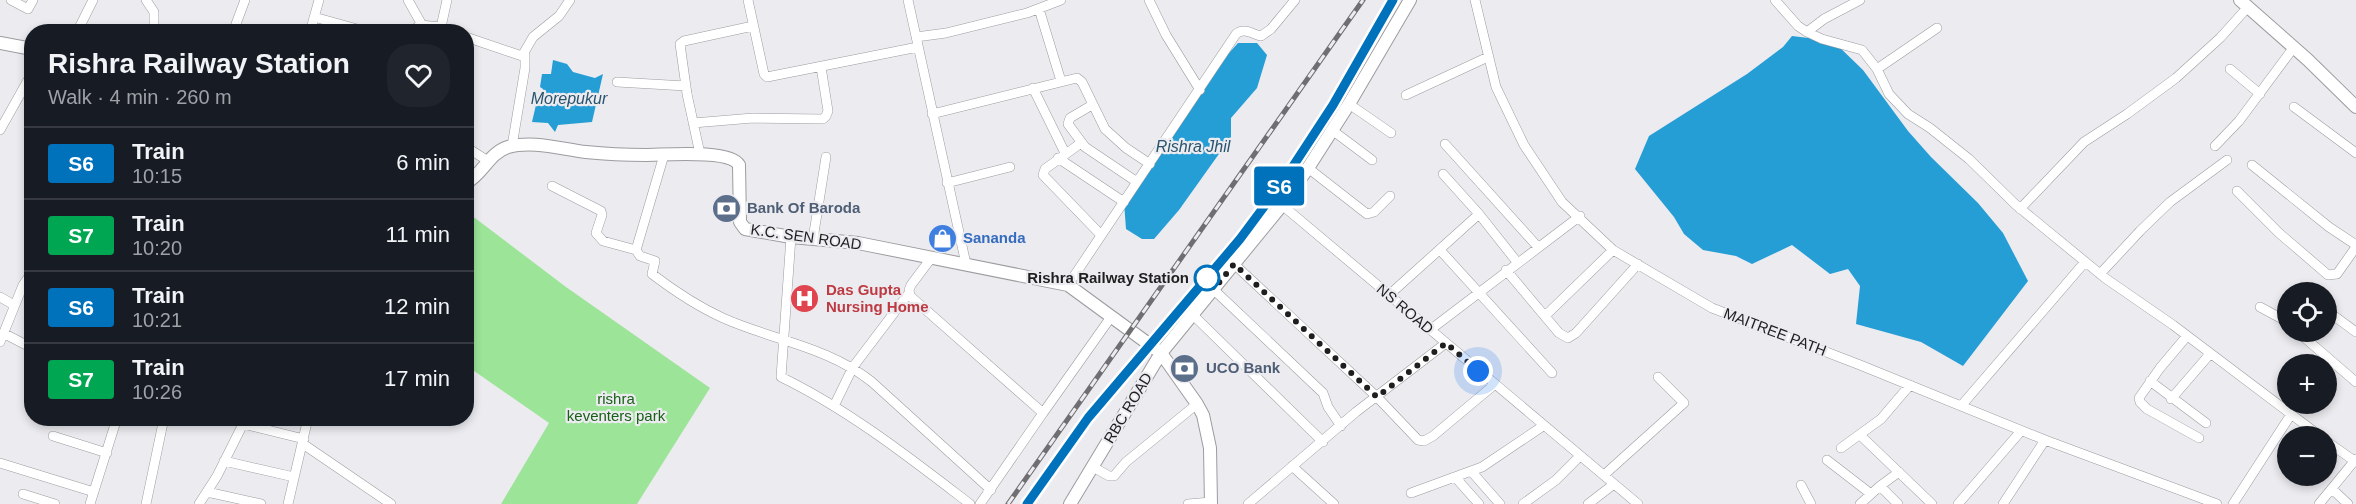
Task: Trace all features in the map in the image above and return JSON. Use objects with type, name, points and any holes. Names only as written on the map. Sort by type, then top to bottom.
[{"type":"street","points":[[11,0],[28,9],[33,0]]},
{"type":"street","points":[[80,24],[93,0]]},
{"type":"street","points":[[146,0],[154,12],[154,24]]},
{"type":"street","points":[[236,24],[245,0]]},
{"type":"street","points":[[312,24],[319,0]]},
{"type":"street","points":[[408,0],[421,24]]},
{"type":"street","points":[[442,24],[447,0]]},
{"type":"street","points":[[474,175],[497,152],[512,146],[525,68],[525,54],[533,36],[559,16],[570,0]]},
{"type":"street","points":[[748,0],[764,74],[767,77],[918,48]]},
{"type":"street","points":[[908,0],[966,264]]},
{"type":"street","points":[[916,37],[946,33],[1061,0]]},
{"type":"street","points":[[1149,0],[1166,35],[1200,90]]},
{"type":"street","points":[[1068,285],[1240,31],[1262,36],[1295,0]]},
{"type":"street","name":"RBC ROAD","points":[[1070,504],[1161,353],[1282,205],[1308,168],[1349,104],[1410,0]]},
{"type":"street","name":"MAITREE PATH","points":[[1475,0],[1496,87],[1524,145],[1562,201],[1613,250],[1712,308],[2044,440],[2217,504]]},
{"type":"street","points":[[1775,0],[1806,32],[1862,50],[1877,69],[1889,94],[1908,114],[1969,159],[2020,208],[2100,274],[2187,336],[2305,426]]},
{"type":"street","points":[[1806,32],[1824,19],[1860,0]]},
{"type":"street","points":[[2020,208],[2084,142],[2176,78],[2220,38],[2244,2],[2356,106]]},
{"type":"street","points":[[1042,6],[1061,81]]},
{"type":"street","points":[[314,17],[339,24]]},
{"type":"street","points":[[700,154],[686,86],[680,48],[682,42],[753,26]]},
{"type":"street","points":[[1877,69],[1937,28]]},
{"type":"street","points":[[474,40],[520,56],[525,54]]},
{"type":"street","points":[[0,43],[24,48]]},
{"type":"street","points":[[2215,146],[2239,121],[2294,47]]},
{"type":"street","points":[[1406,95],[1488,57]]},
{"type":"street","points":[[693,123],[753,118],[825,118],[828,111],[821,67]]},
{"type":"street","points":[[2230,69],[2260,94]]},
{"type":"street","points":[[932,114],[1073,78],[1080,79],[1101,124],[1109,134],[1150,164]]},
{"type":"street","points":[[617,82],[686,86]]},
{"type":"street","points":[[0,130],[24,87]]},
{"type":"street","points":[[1033,88],[1061,156],[1124,202]]},
{"type":"street","points":[[1349,104],[1391,133]]},
{"type":"street","points":[[1092,105],[1070,118],[1068,122],[1081,143],[1137,182]]},
{"type":"street","points":[[2294,107],[2356,153]]},
{"type":"street","points":[[1332,130],[1372,160]]},
{"type":"street","points":[[1081,143],[1046,168],[1043,175],[1101,235]]},
{"type":"street","points":[[1445,144],[1537,246]]},
{"type":"street","name":"K.C. SEN ROAD","points":[[512,146],[531,145],[589,153],[700,154],[728,157],[738,162],[740,222],[743,228],[813,240],[858,243],[1068,285],[1161,353],[1197,404],[1203,415],[1210,448],[1211,503]]},
{"type":"street","points":[[474,152],[488,161]]},
{"type":"street","points":[[636,250],[663,155]]},
{"type":"street","points":[[813,240],[826,157]]},
{"type":"street","points":[[2100,274],[2170,202],[2227,160]]},
{"type":"street","points":[[2237,191],[2328,275],[2337,274],[2355,250],[2252,165]]},
{"type":"street","points":[[947,183],[1010,167]]},
{"type":"street","points":[[1308,168],[1367,214],[1374,212],[1390,196]]},
{"type":"street","points":[[1443,174],[1479,214],[1517,262]]},
{"type":"street","points":[[552,186],[601,211],[602,215],[596,233],[599,238],[636,250],[640,256],[655,261],[651,272],[653,276],[703,307],[723,318],[853,367],[991,490]]},
{"type":"street","name":"NS ROAD","points":[[1282,205],[1638,504]]},
{"type":"street","points":[[1389,296],[1479,214]]},
{"type":"street","points":[[1430,330],[1537,246],[1580,216]]},
{"type":"street","points":[[791,237],[781,377],[834,406],[970,504]]},
{"type":"street","points":[[1440,250],[1552,373]]},
{"type":"street","points":[[1545,316],[1613,250]]},
{"type":"street","points":[[834,406],[853,367],[909,293],[911,285],[932,257]]},
{"type":"street","points":[[1961,406],[2085,261]]},
{"type":"street","points":[[1234,264],[1421,441],[1433,436],[1494,385]]},
{"type":"street","points":[[1506,270],[1564,338],[1571,337],[1638,264]]},
{"type":"street","points":[[24,289],[14,305],[1,337],[24,345]]},
{"type":"street","points":[[1214,289],[1323,393],[1328,407],[1341,426]]},
{"type":"street","points":[[909,293],[913,300],[1043,413]]},
{"type":"street","points":[[0,297],[14,305]]},
{"type":"street","points":[[2260,307],[2277,316]]},
{"type":"street","points":[[1192,314],[1323,442]]},
{"type":"street","points":[[980,504],[1111,317]]},
{"type":"street","points":[[2337,318],[2356,332]]},
{"type":"street","points":[[2187,336],[2139,398],[2147,409],[2199,438]]},
{"type":"street","points":[[2310,342],[2356,382]]},
{"type":"street","points":[[1248,504],[1341,426],[1446,343]]},
{"type":"street","points":[[2171,399],[2210,354]]},
{"type":"street","points":[[1604,475],[1684,403],[1658,377]]},
{"type":"street","points":[[2150,381],[2171,399],[2206,423]]},
{"type":"street","points":[[1841,448],[1881,419],[1910,385]]},
{"type":"street","points":[[1093,467],[1109,476],[1114,476],[1126,462],[1197,404]]},
{"type":"street","points":[[2234,504],[2290,416]]},
{"type":"street","points":[[90,504],[115,426]]},
{"type":"street","points":[[146,504],[162,426]]},
{"type":"street","points":[[199,504],[224,461],[237,426]]},
{"type":"street","points":[[255,426],[303,441],[391,504]]},
{"type":"street","points":[[288,504],[306,426]]},
{"type":"street","points":[[1411,493],[1482,467],[1543,426]]},
{"type":"street","points":[[1958,504],[2021,430]]},
{"type":"street","points":[[1860,435],[1932,504]]},
{"type":"street","points":[[53,436],[107,453]]},
{"type":"street","points":[[2003,504],[2044,440]]},
{"type":"street","points":[[2319,504],[2356,461],[2337,448]]},
{"type":"street","points":[[1522,504],[1556,480],[1580,456]]},
{"type":"street","points":[[1827,460],[1869,495],[1875,504]]},
{"type":"street","points":[[224,461],[294,477]]},
{"type":"street","points":[[0,463],[94,492]]},
{"type":"street","points":[[1292,466],[1334,504]]},
{"type":"street","points":[[1470,471],[1500,504]]},
{"type":"street","points":[[1860,504],[1899,472]]},
{"type":"street","points":[[1455,477],[1479,504]]},
{"type":"street","points":[[1588,504],[1614,484]]},
{"type":"street","points":[[1801,485],[1811,504]]},
{"type":"street","points":[[1880,486],[1898,504]]},
{"type":"street","points":[[2332,489],[2348,504]]},
{"type":"street","points":[[207,492],[261,504]]},
{"type":"street","points":[[23,494],[55,504]]},
{"type":"street","points":[[1188,504],[1211,503]]},
{"type":"green space","name":"rishra keventers park","points":[[474,217],[566,287],[710,388],[637,504],[501,504],[549,423],[474,371]]},
{"type":"water","points":[[1792,36],[1833,41],[1863,70],[1908,131],[1978,203],[2003,233],[2028,281],[1963,366],[1921,342],[1856,324],[1860,286],[1848,269],[1830,274],[1792,245],[1752,264],[1736,256],[1703,250],[1684,234],[1674,217],[1635,169],[1649,136],[1747,74],[1783,47]]},
{"type":"water","name":"Rishra Jhil","points":[[1238,43],[1257,43],[1267,55],[1257,88],[1231,118],[1231,137],[1179,210],[1154,239],[1142,239],[1126,229],[1124,202]]},
{"type":"water","name":"Morepukur","points":[[553,60],[567,64],[573,72],[595,78],[603,74],[592,122],[558,125],[555,132],[548,123],[532,122],[538,96],[543,94],[543,89],[540,87],[542,74],[551,74]]},
{"type":"railway","points":[[1008,504],[1363,0]]},
{"type":"railway","points":[[1027,504],[1088,419],[1240,239],[1284,180],[1333,105],[1393,0]]},
{"type":"train","name":"S6","points":[[1027,504],[1088,418],[1240,239],[1284,180],[1333,105],[1393,0]]},
{"type":"place","name":"Bank Of Baroda","points":[[726,208]]},
{"type":"place","name":"Sananda","points":[[942,238]]},
{"type":"place","name":"Rishra Railway Station","points":[[1207,278]]},
{"type":"place","name":"Das Gupta Nursing Home","points":[[805,299]]},
{"type":"place","name":"UCO Bank","points":[[1185,368]]},
{"type":"route","points":[[1207,278],[1214,289],[1234,264],[1377,397],[1446,343],[1478,371]]}]
